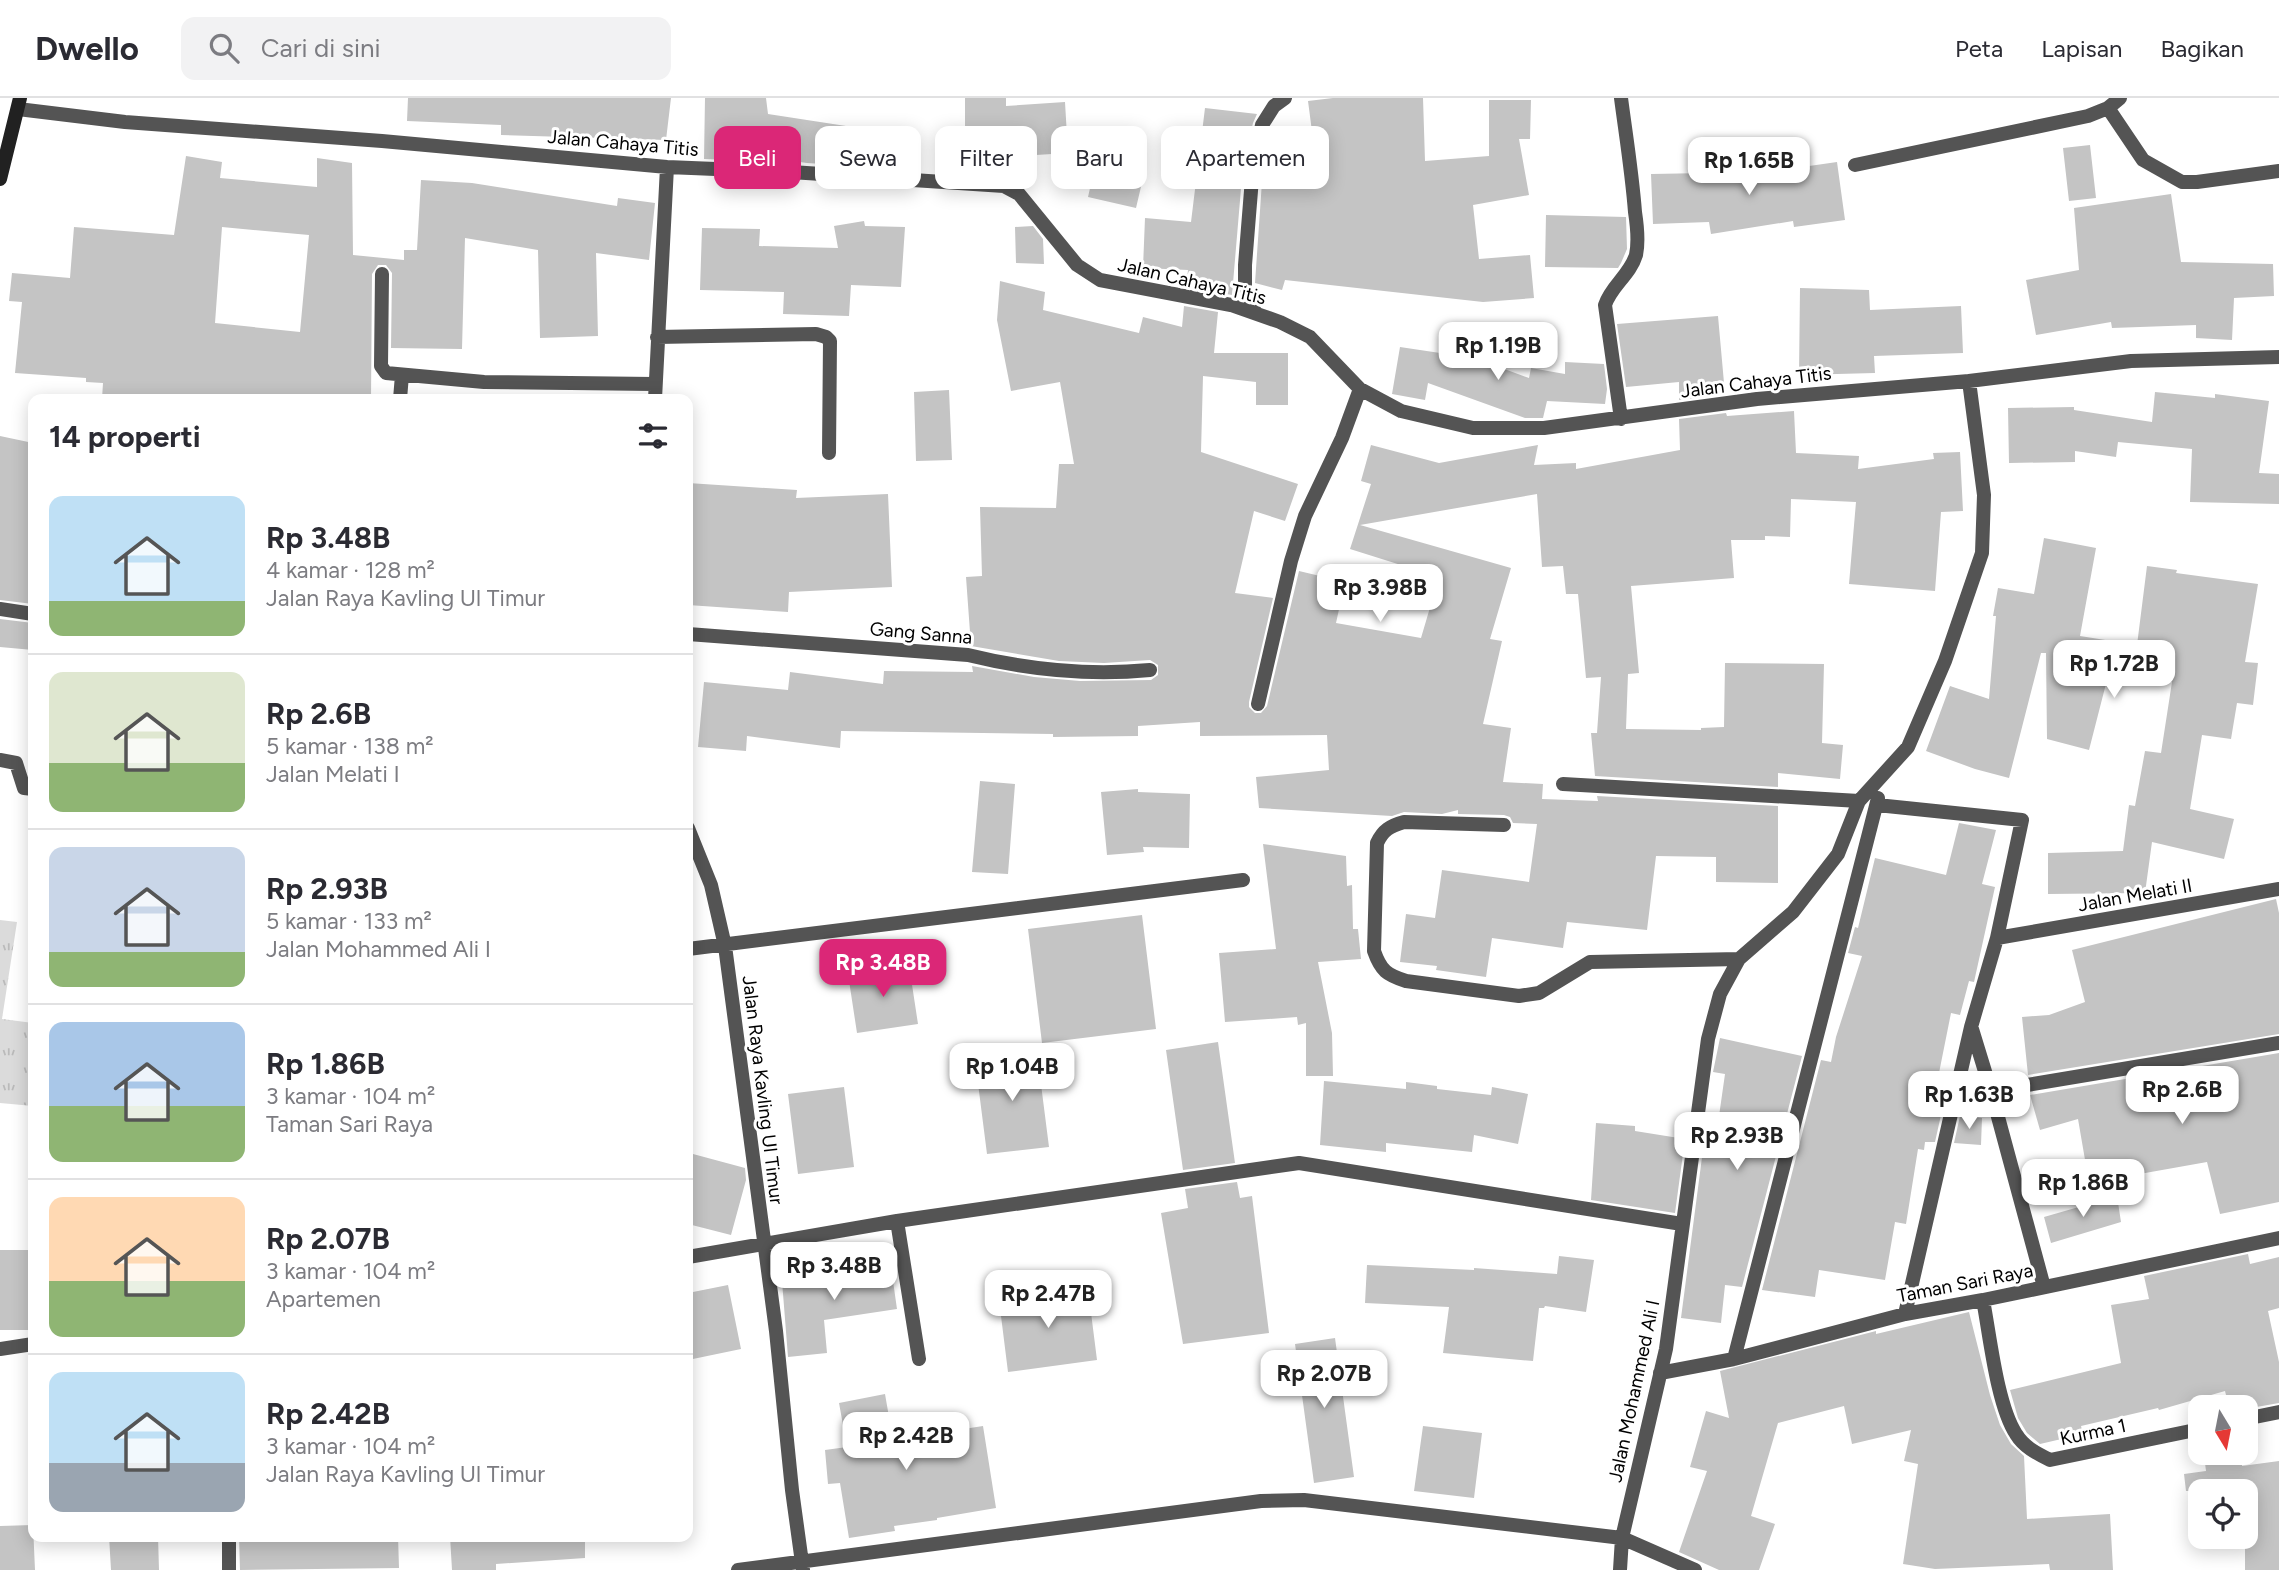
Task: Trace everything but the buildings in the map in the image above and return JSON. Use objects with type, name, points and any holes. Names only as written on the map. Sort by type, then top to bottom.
[{"type":"main road","points":[[0,179],[19,103]]},
{"type":"street","points":[[1255,312],[1245,288],[1253,166],[1262,125],[1274,106],[1285,98]]},
{"type":"street","points":[[1621,98],[1630,154],[1637,234],[1636,255],[1629,270],[1608,294],[1605,306],[1621,419]]},
{"type":"street","points":[[1855,165],[2088,116],[2108,108],[2120,98]]},
{"type":"street","name":"Jalan Cahaya Titis","points":[[19,103],[125,122],[382,141],[667,167],[1004,186],[1019,194],[1077,265],[1100,280],[1231,305],[1280,321],[1310,337],[1360,389],[1401,411],[1473,428],[1544,428],[1758,399],[1969,381],[2131,362],[2279,357]]},
{"type":"street","points":[[2108,108],[2143,160],[2182,182],[2279,171]]},
{"type":"street","points":[[655,394],[667,167]]},
{"type":"street","points":[[382,274],[381,366],[386,373],[484,382],[654,384]]},
{"type":"street","points":[[657,337],[816,334],[826,337],[830,341],[829,453]]},
{"type":"street","points":[[400,394],[402,375]]},
{"type":"street","name":"Jalan Mohammed Ali I","points":[[1620,1570],[1622,1538],[1666,1349],[1708,1039],[1720,994],[1739,958],[1793,912],[1838,854],[1859,801],[1908,747],[1945,661],[1982,553],[1984,495],[1969,381]]},
{"type":"street","points":[[1258,704],[1291,561],[1305,516],[1342,438],[1360,389]]},
{"type":"street","points":[[0,609],[28,613]]},
{"type":"street","name":"Gang Sanna","points":[[693,634],[968,655],[1014,666],[1059,672],[1110,674],[1150,670]]},
{"type":"street","points":[[0,760],[16,763],[24,788],[28,788]]},
{"type":"street","points":[[1734,1359],[1877,805],[1881,776]]},
{"type":"street","points":[[1563,784],[1859,801]]},
{"type":"street","points":[[1877,805],[2022,820],[1997,938],[1971,1027],[1905,1314]]},
{"type":"street","points":[[1504,825],[1404,822],[1382,833],[1377,843],[1374,951],[1379,964],[1390,976],[1406,981],[1519,996],[1539,993],[1590,962],[1739,958]]},
{"type":"street","name":"Jalan Raya Kavling Ul Timur","points":[[693,840],[711,885],[725,946],[776,1331],[792,1490],[803,1566]]},
{"type":"street","points":[[693,949],[1242,880]]},
{"type":"street","name":"Jalan Melati II","points":[[1997,938],[2279,889]]},
{"type":"street","points":[[1971,1027],[2044,1287]]},
{"type":"street","points":[[1991,1091],[2279,1043]]},
{"type":"street","points":[[693,1255],[897,1221],[1299,1163],[1682,1224]]},
{"type":"street","points":[[897,1221],[919,1359]]},
{"type":"street","name":"Taman Sari Raya","points":[[1660,1373],[1734,1359],[1905,1314],[2279,1238]]},
{"type":"street","name":"Kurma 1","points":[[1983,1300],[2004,1409],[2016,1434],[2030,1450],[2050,1460],[2188,1431]]},
{"type":"street","points":[[0,1349],[28,1345]]},
{"type":"street","points":[[2258,1416],[2279,1412]]},
{"type":"street","points":[[738,1570],[803,1566],[1272,1501],[1304,1500],[1622,1538],[1695,1570]]},
{"type":"street","points":[[229,1542],[229,1570]]},
{"type":"green space","points":[[0,920],[17,922],[2,1019],[28,1022],[28,1106],[0,1103]]}]
